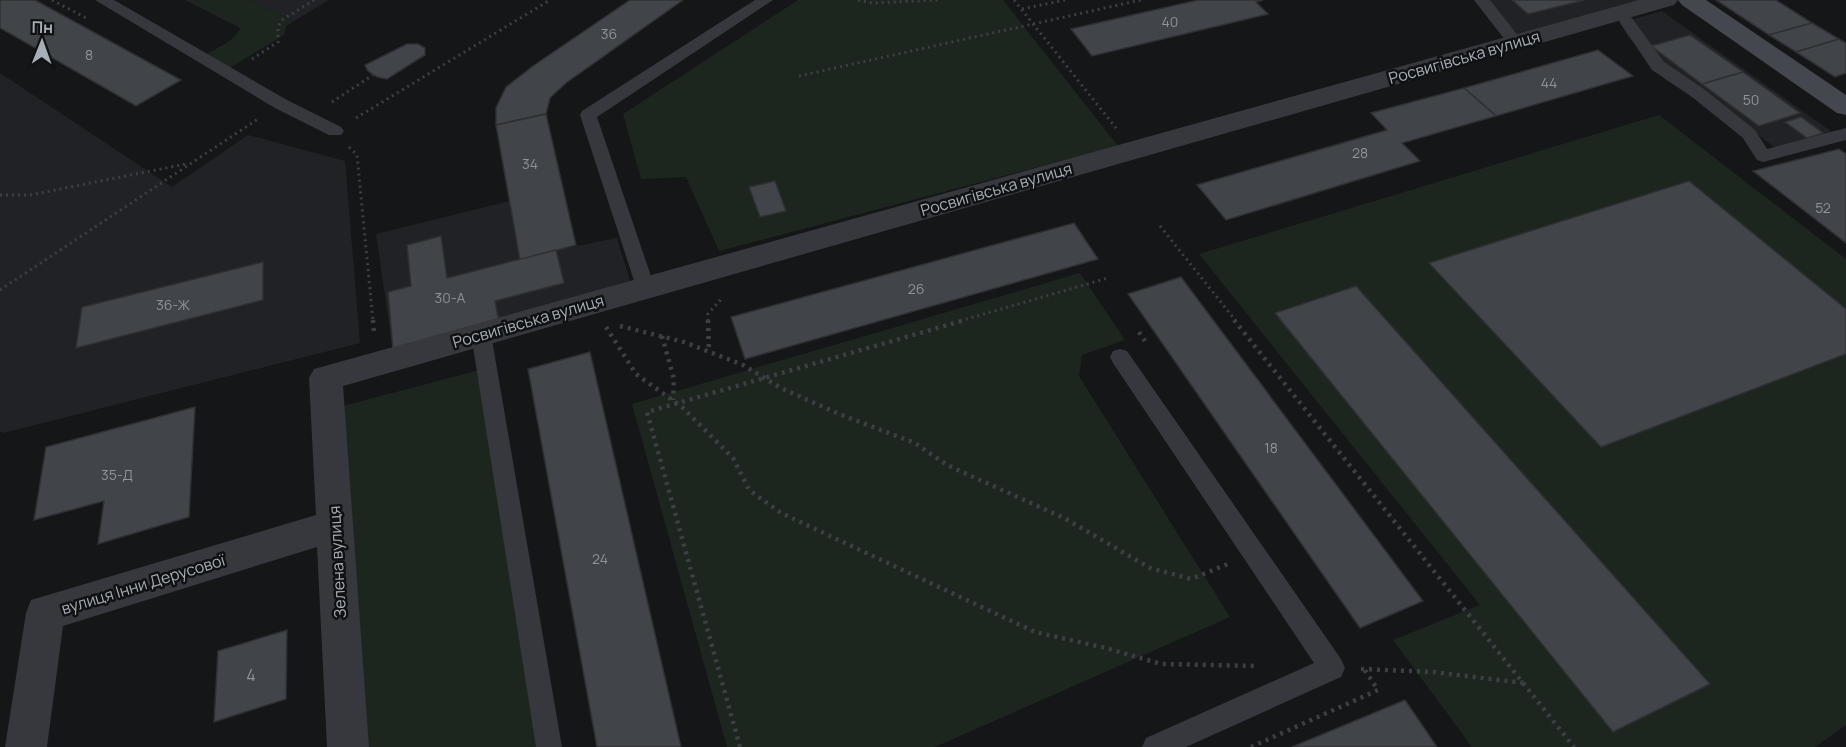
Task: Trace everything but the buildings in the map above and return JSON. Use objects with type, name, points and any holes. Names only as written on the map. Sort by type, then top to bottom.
[{"type":"main road","points":[[1690,0],[1846,107]]},
{"type":"street","name":"Росвигівська вулиця","points":[[326,378],[1666,0]]},
{"type":"street","name":"Зелена вулиця","points":[[326,378],[348,747]]},
{"type":"street","name":"вулиця Інни Дерусової","points":[[26,747],[45,613],[336,525]]},
{"type":"lane","points":[[103,0],[281,104],[334,131]]},
{"type":"lane","points":[[645,288],[588,115],[765,0]]},
{"type":"lane","points":[[1482,0],[1515,42]]},
{"type":"lane","points":[[1627,21],[1658,66],[1698,93],[1749,134],[1763,156],[1846,134]]},
{"type":"lane","points":[[481,334],[549,747]]},
{"type":"lane","points":[[1120,357],[1332,668],[1155,747]]},
{"type":"path","points":[[229,73],[278,42],[278,27],[282,20],[314,0]]},
{"type":"path","points":[[377,364],[357,154],[334,131],[550,0]]},
{"type":"path","points":[[858,0],[872,3],[938,0]]},
{"type":"path","points":[[1014,0],[1134,150]]},
{"type":"path","points":[[1022,9],[1065,0]]},
{"type":"path","points":[[799,76],[1142,0]]},
{"type":"path","points":[[324,107],[373,75]]},
{"type":"path","points":[[0,290],[281,104]]},
{"type":"path","points":[[0,195],[30,195],[190,163]]},
{"type":"path","points":[[1160,226],[1574,747]]},
{"type":"path","points":[[741,747],[647,412],[1108,278]]},
{"type":"path","points":[[709,352],[708,314],[722,298],[724,291]]},
{"type":"path","points":[[1254,554],[1191,579],[1150,568],[1066,519],[948,465],[915,443],[839,414],[742,365],[684,342],[602,321],[636,374],[675,402],[733,459],[749,490],[781,513],[1035,632],[1106,648],[1161,664],[1263,667]]},
{"type":"path","points":[[662,336],[674,379],[675,402]]},
{"type":"path","points":[[1332,668],[1433,672],[1524,683]]},
{"type":"shaded area","points":[[185,0],[249,0],[294,21],[286,26],[284,35],[228,69],[205,55],[234,37],[240,28]]},
{"type":"shaded area","points":[[249,0],[329,0],[294,21]]},
{"type":"shaded area","points":[[798,0],[1003,0],[1118,146],[719,251],[686,177],[641,179],[623,114]]},
{"type":"shaded area","points":[[1482,0],[1646,0],[1515,42]]},
{"type":"shaded area","points":[[1662,11],[1839,137],[1781,152],[1628,37],[1620,23]]},
{"type":"shaded area","points":[[0,73],[172,187],[248,135],[345,161],[360,343],[3,433],[0,431]]},
{"type":"shaded area","points":[[1659,115],[1846,259],[1846,725],[1815,747],[1472,747],[1393,640],[1480,605],[1199,254]]},
{"type":"shaded area","points":[[510,201],[556,250],[617,238],[631,284],[393,350],[376,234]]},
{"type":"shaded area","points":[[1080,273],[1125,340],[1082,355],[1079,376],[1230,617],[935,747],[727,747],[632,404]]},
{"type":"shaded area","points":[[487,368],[549,747],[348,747],[328,410]]}]
